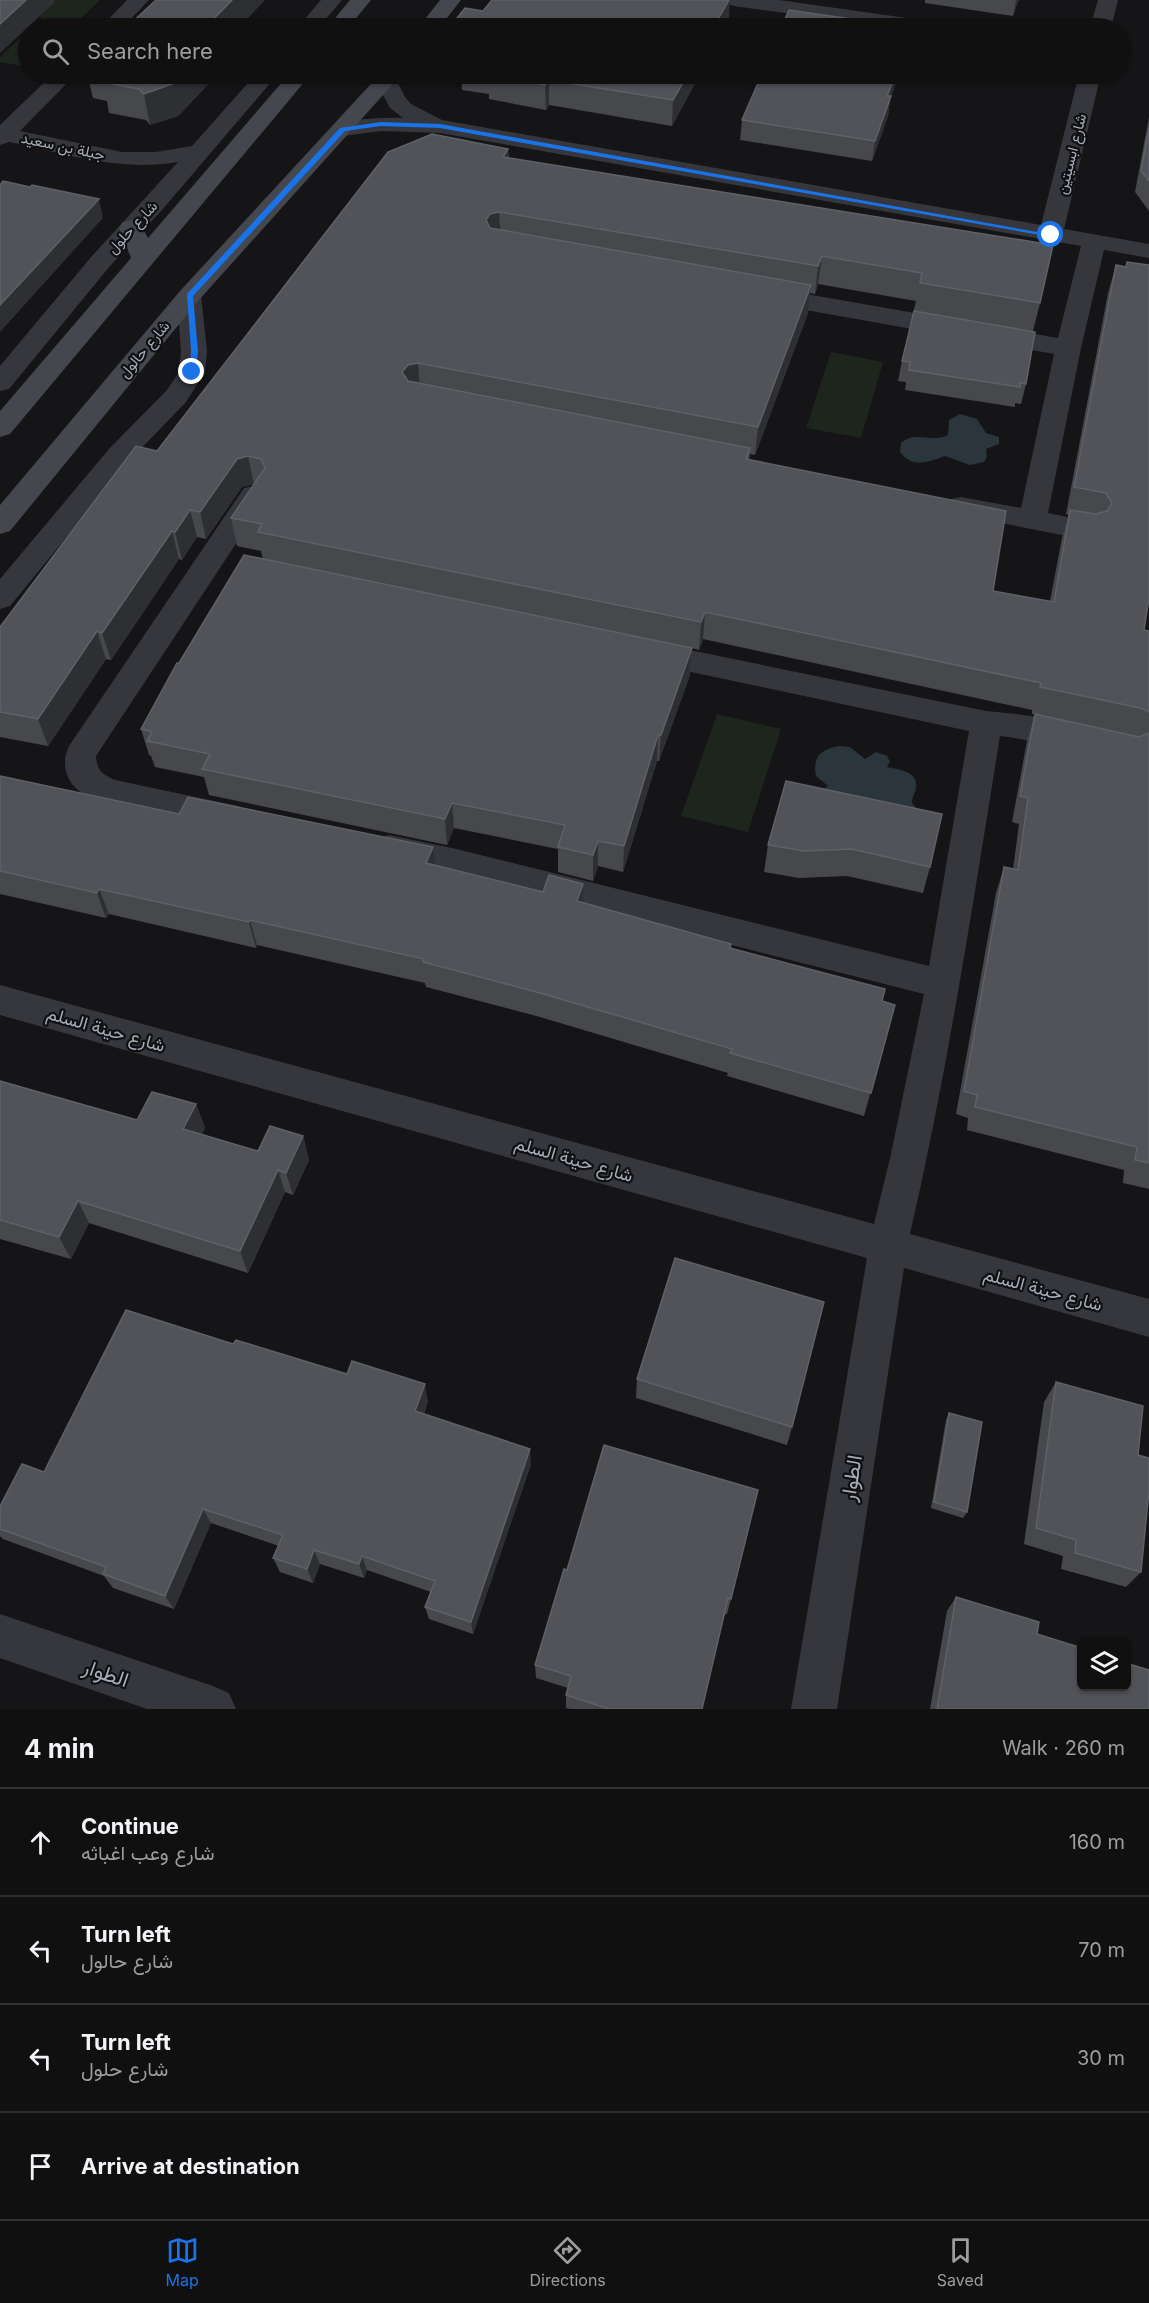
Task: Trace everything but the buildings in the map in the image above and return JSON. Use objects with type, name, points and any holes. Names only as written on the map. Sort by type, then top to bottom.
[{"type":"main road","points":[[346,18],[361,0]]},
{"type":"main road","points":[[436,18],[451,0]]},
{"type":"main road","points":[[0,429],[292,84]]},
{"type":"main road","name":"شارع حالول","points":[[0,524],[189,296],[383,84]]},
{"type":"main road","points":[[132,227],[144,259]]},
{"type":"street","points":[[120,18],[139,0]]},
{"type":"street","points":[[316,18],[332,0]]},
{"type":"street","points":[[734,0],[863,18]]},
{"type":"street","points":[[1104,18],[1108,0]]},
{"type":"street","name":"جبلة بن سعيد","points":[[2,136],[55,84]]},
{"type":"street","name":"شارع حلول","points":[[0,383],[132,227],[146,190],[199,152],[258,84]]},
{"type":"street","points":[[391,84],[394,99],[400,107],[440,126]]},
{"type":"street","name":"شارع ابسيتين","points":[[1051,235],[1088,84]]},
{"type":"street","points":[[342,129],[381,124],[440,126],[1149,251]]},
{"type":"street","name":"جبلة بن سعيد","points":[[2,136],[122,159],[156,159],[199,152]]},
{"type":"street","name":"جبلة بن سعيد","points":[[122,159],[146,190]]},
{"type":"street","points":[[1033,520],[1068,348],[1094,242]]},
{"type":"street","points":[[744,291],[1068,348]]},
{"type":"street","points":[[0,599],[119,455],[177,396],[192,372],[194,351],[189,296]]},
{"type":"street","points":[[254,495],[222,564],[90,737],[80,755],[81,771],[91,783],[110,791],[259,822]]},
{"type":"street","points":[[940,502],[1087,530]]},
{"type":"street","points":[[616,646],[986,723],[1023,726],[1097,742]]},
{"type":"street","name":"الطوار","points":[[814,1709],[888,1247],[910,1154],[943,984],[986,723]]},
{"type":"street","points":[[361,843],[452,861],[943,984]]},
{"type":"street","name":"شارع حينة السلم","points":[[0,1000],[1149,1318]]},
{"type":"street","name":"الطوار","points":[[0,1636],[213,1709]]},
{"type":"shaded area","points":[[0,0],[100,0],[81,18],[43,18],[0,8]]},
{"type":"shaded area","points":[[18,40],[18,65],[0,62],[0,57]]},
{"type":"shaded area","points":[[831,352],[883,362],[861,438],[806,428]]},
{"type":"shaded area","points":[[960,414],[977,419],[986,433],[999,437],[999,444],[986,449],[987,457],[984,462],[970,465],[945,456],[921,463],[910,461],[900,452],[901,443],[907,439],[936,438],[948,435],[949,420]]},
{"type":"shaded area","points":[[717,714],[781,729],[748,832],[681,816]]},
{"type":"shaded area","points":[[839,746],[850,747],[865,759],[876,752],[887,756],[890,762],[887,767],[905,771],[913,776],[916,787],[912,803],[917,809],[818,793],[828,786],[816,776],[817,759],[827,749]]},
{"type":"route","points":[[192,372],[194,351],[189,296],[342,129],[406,123],[440,126],[1051,235]]}]
